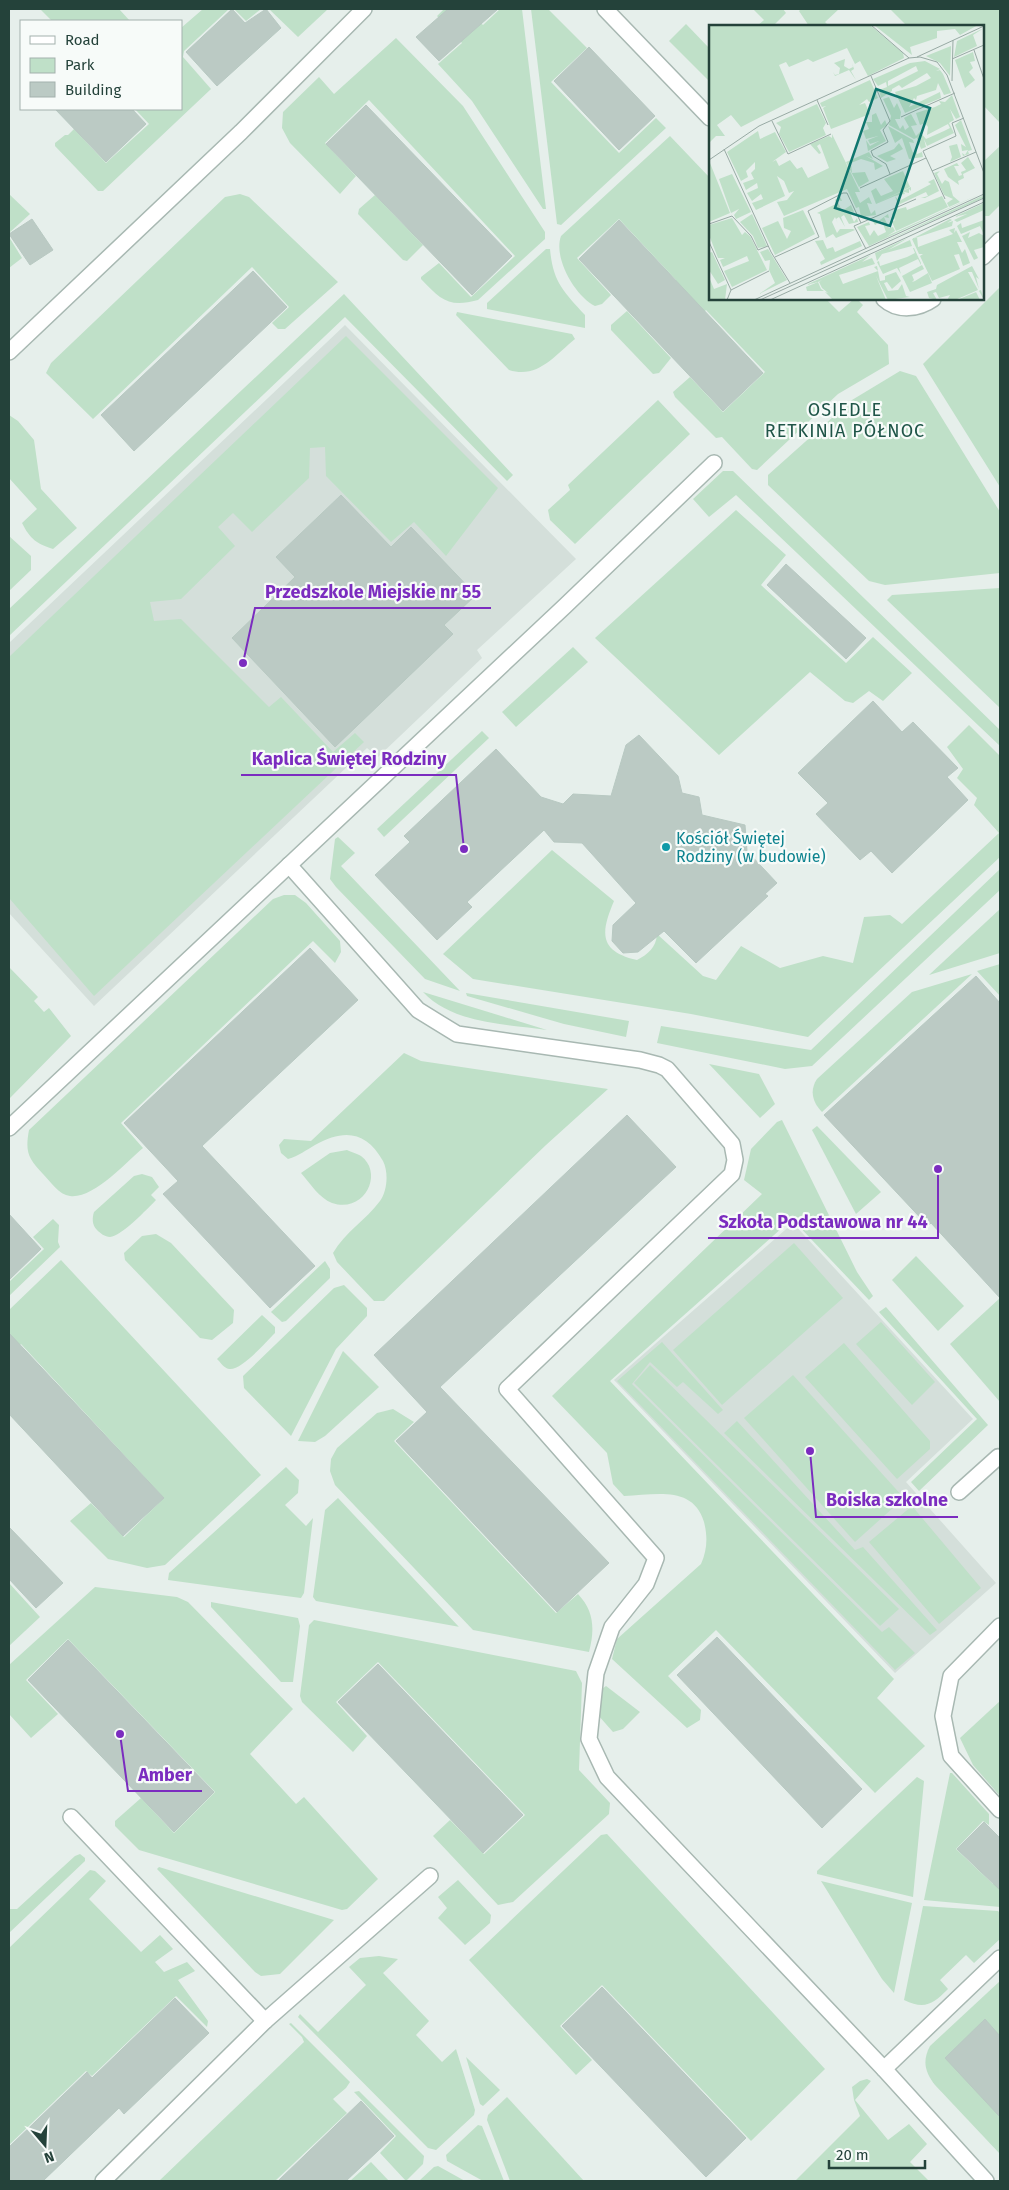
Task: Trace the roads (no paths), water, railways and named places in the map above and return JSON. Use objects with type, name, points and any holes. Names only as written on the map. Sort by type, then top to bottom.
[{"type":"street","points":[[9,352],[241,132],[364,9]]},
{"type":"street","points":[[605,9],[709,117]]},
{"type":"street","points":[[984,256],[1000,240]]},
{"type":"street","points":[[885,300],[888,304],[905,308],[924,305],[932,300]]},
{"type":"street","points":[[9,1128],[289,866],[714,463]]},
{"type":"street","points":[[289,866],[418,1010],[457,1034],[640,1060],[664,1067],[732,1144],[735,1160],[732,1174],[507,1389],[656,1558],[646,1584],[612,1627],[596,1673],[589,1739],[607,1777],[884,2069],[986,2181]]},
{"type":"street","points":[[959,1492],[998,1457],[1000,1458]]},
{"type":"street","points":[[1000,1626],[952,1676],[944,1716],[951,1756],[1000,1810]]},
{"type":"street","points":[[71,1817],[265,2022]]},
{"type":"street","points":[[103,2181],[265,2022],[430,1876]]},
{"type":"street","points":[[884,2069],[1000,1958]]},
{"type":"place","name":"Przedszkole Miejskie nr 55","points":[[243,663]]},
{"type":"place","name":"Kościół Świętej Rodziny (w budowie)","points":[[666,847]]},
{"type":"place","name":"Kaplica Świętej Rodziny","points":[[464,849]]},
{"type":"place","name":"Szkoła Podstawowa nr 44","points":[[938,1169]]},
{"type":"place","name":"Boiska szkolne","points":[[810,1451]]},
{"type":"place","name":"Amber","points":[[120,1734]]},
{"type":"district","name":"OSIEDLE RETKINIA PÓŁNOC","points":[[845,420]]}]
